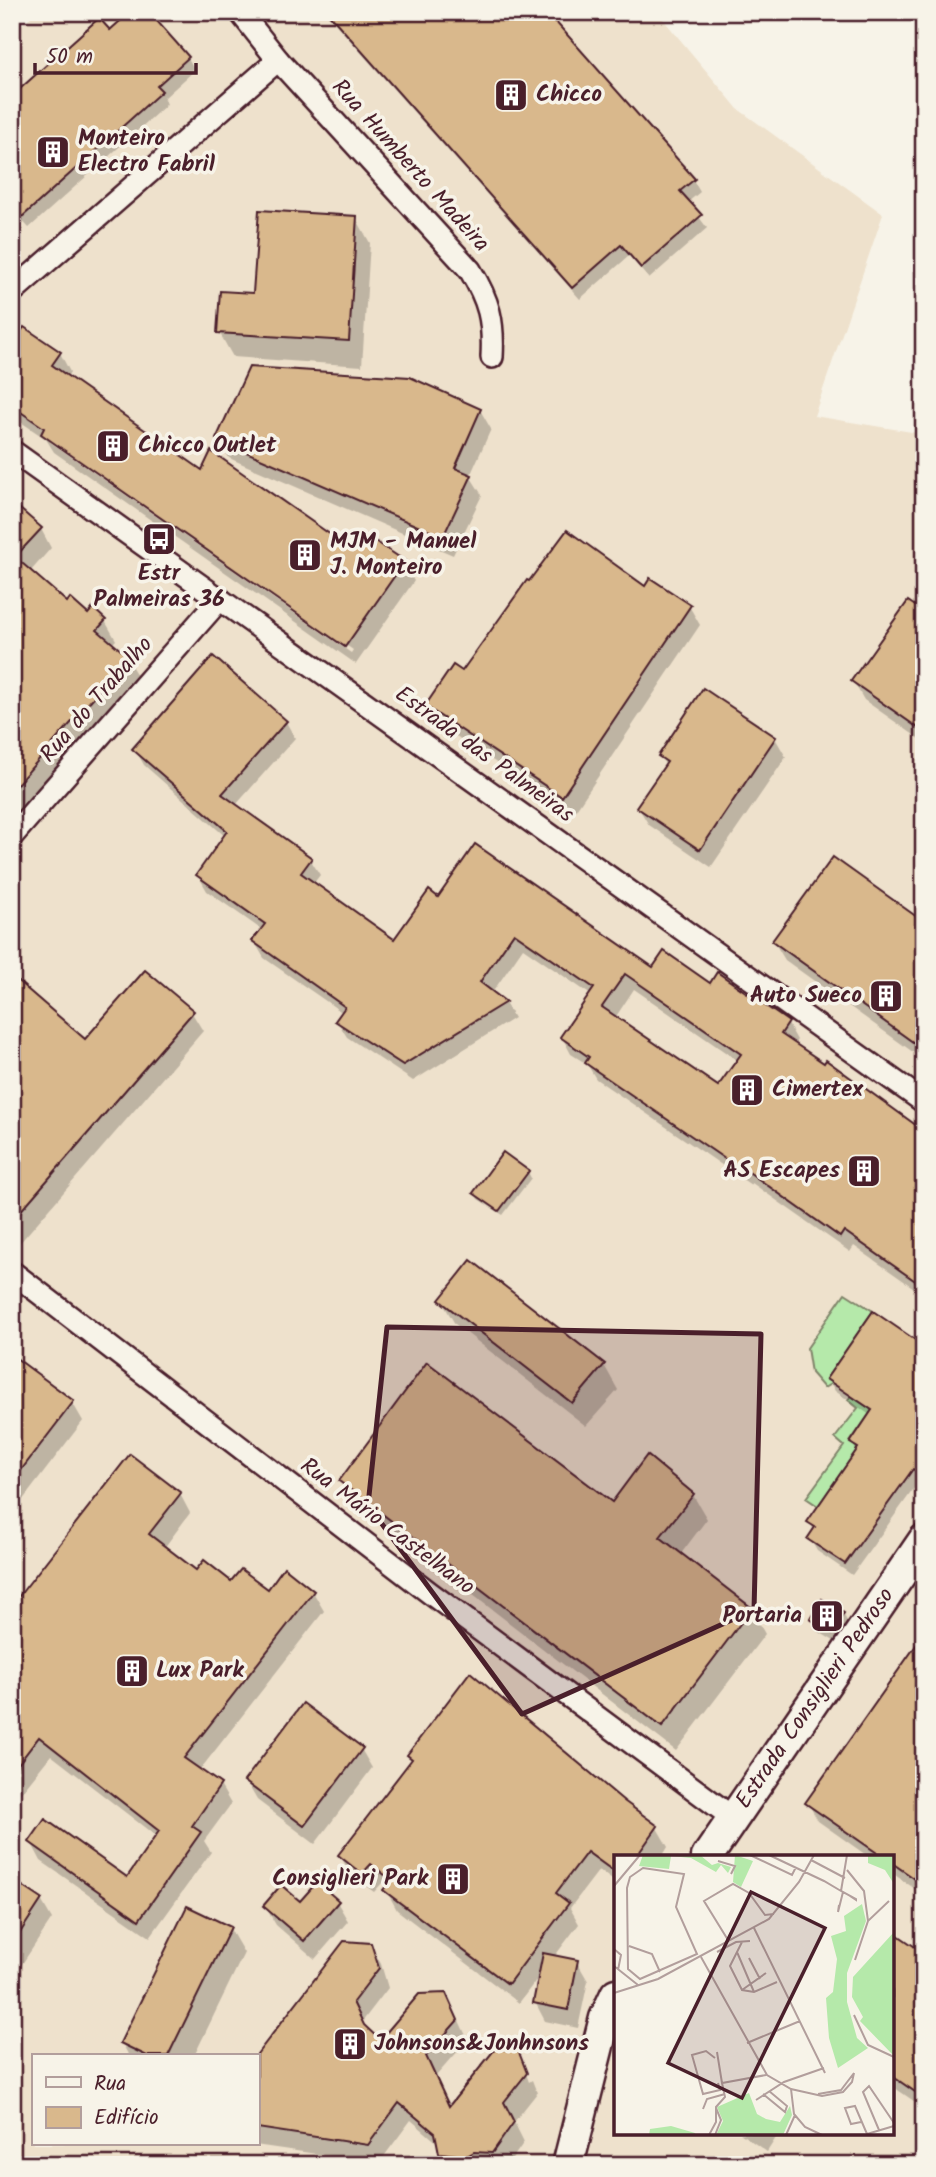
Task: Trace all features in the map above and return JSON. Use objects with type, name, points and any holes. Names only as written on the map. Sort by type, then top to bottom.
[{"type":"main road","name":"Estrada Consiglieri Pedroso","points":[[708,1855],[924,1540]]},
{"type":"main road","points":[[568,2165],[605,2018],[614,1998]]},
{"type":"street","name":"Rua Humberto Madeira","points":[[240,12],[278,60],[470,270],[480,287],[494,330],[492,357]]},
{"type":"street","points":[[12,292],[278,60]]},
{"type":"street","name":"Estrada das Palmeiras","points":[[12,451],[924,1102]]},
{"type":"street","name":"Rua do Trabalho","points":[[12,836],[220,599]]},
{"type":"street","name":"Rua Mário Castelhano","points":[[12,1272],[430,1593],[733,1818]]},
{"type":"highlighted area","points":[[387,1327],[761,1334],[754,1610],[522,1714],[368,1505]]},
{"type":"shaded area","points":[[36,12],[657,12],[738,109],[883,214],[814,416],[924,434],[924,2165],[12,2165],[12,34]]},
{"type":"green space","points":[[845,1293],[873,1311],[826,1379],[832,1383],[824,1388],[811,1373],[807,1348]]},
{"type":"green space","points":[[851,1396],[872,1410],[850,1442],[858,1448],[818,1506],[806,1498],[844,1446],[835,1438],[858,1408],[848,1400]]},
{"type":"building","name":"Monteiro Electro Fabril","points":[[130,12],[149,12],[189,57],[157,86],[162,91],[22,217],[12,207],[12,96],[99,18],[110,30]]},
{"type":"building","name":"Chicco","points":[[327,12],[547,12],[695,179],[680,191],[702,215],[641,268],[621,245],[572,288]]},
{"type":"building","points":[[259,210],[357,216],[349,341],[217,333],[220,291],[253,293]]},
{"type":"building","points":[[24,327],[61,352],[52,365],[202,470],[211,451],[351,549],[363,533],[405,561],[345,647],[41,434],[44,428],[12,406],[12,344]]},
{"type":"building","points":[[249,367],[410,377],[481,409],[455,468],[472,475],[443,537],[216,439]]},
{"type":"building","points":[[12,502],[42,528],[15,557],[67,602],[70,598],[88,614],[93,608],[106,620],[97,630],[129,657],[12,790]]},
{"type":"building","points":[[567,530],[645,586],[650,578],[691,605],[562,797],[425,706],[453,665],[462,671],[527,580],[529,581]]},
{"type":"building","points":[[908,601],[924,612],[924,732],[851,681]]},
{"type":"building","points":[[213,656],[287,721],[222,794],[312,858],[301,873],[394,939],[429,890],[438,897],[475,844],[653,967],[664,951],[710,983],[717,972],[789,1022],[781,1034],[824,1063],[826,1060],[924,1131],[924,1287],[844,1231],[840,1237],[743,1168],[741,1170],[585,1063],[589,1057],[560,1037],[594,988],[514,933],[480,982],[506,1002],[403,1065],[335,1021],[345,1007],[252,941],[265,924],[196,875],[227,831],[132,749]],"holes":[[[625,974],[741,1054],[718,1086],[602,1007]]]},
{"type":"building","points":[[703,688],[776,737],[700,850],[636,807],[667,762],[658,756]]},
{"type":"building","name":"Auto Sueco","points":[[833,857],[924,922],[924,1050],[772,941]]},
{"type":"building","points":[[145,970],[194,1011],[12,1221],[12,976],[85,1039]]},
{"type":"building","points":[[503,1152],[529,1171],[499,1211],[473,1193]]},
{"type":"building","points":[[471,1260],[605,1364],[572,1403],[439,1300]]},
{"type":"building","points":[[873,1311],[924,1346],[924,1476],[913,1469],[845,1564],[807,1539],[815,1527],[807,1522],[858,1448],[850,1443],[872,1410],[826,1379]]},
{"type":"building","points":[[12,1355],[74,1401],[12,1482]]},
{"type":"building","points":[[427,1362],[612,1502],[647,1455],[694,1494],[660,1537],[752,1608],[662,1727],[339,1481]]},
{"type":"building","name":"Lux Park","points":[[130,1454],[181,1493],[149,1534],[196,1570],[204,1560],[231,1581],[241,1569],[268,1589],[284,1567],[314,1591],[184,1758],[221,1784],[192,1826],[201,1832],[139,1920],[29,1842],[45,1819],[127,1877],[159,1831],[39,1737],[12,1772],[12,1605]]},
{"type":"building","name":"Portaria","points":[[822,1599],[844,1613],[832,1633],[810,1619]]},
{"type":"building","points":[[924,1634],[924,1885],[894,1864],[894,1855],[880,1855],[805,1803]]},
{"type":"building","points":[[470,1672],[624,1801],[658,1826],[637,1855],[614,1855],[614,1872],[587,1852],[556,1893],[569,1903],[508,1984],[383,1890],[391,1880],[371,1864],[362,1874],[338,1855],[412,1759],[407,1755]]},
{"type":"building","name":"Consiglieri Park","points":[[303,1703],[363,1748],[304,1826],[244,1781]]},
{"type":"building","points":[[12,1879],[42,1899],[12,1945]]},
{"type":"building","points":[[317,1882],[339,1901],[304,1941],[263,1906],[281,1885],[300,1901]]},
{"type":"building","points":[[187,1906],[231,1927],[169,2054],[143,2054],[120,2043]]},
{"type":"building","points":[[894,1932],[924,1953],[924,2098],[894,2077]]},
{"type":"building","name":"Johnsons&Jonhnsons","points":[[344,1941],[371,1943],[379,1968],[353,2002],[364,2025],[380,2040],[419,1994],[446,1993],[458,2020],[426,2056],[449,2106],[495,2049],[518,2050],[527,2073],[504,2102],[514,2122],[492,2153],[474,2152],[467,2156],[439,2153],[435,2133],[399,2103],[368,2145],[259,2128],[257,2054]]},
{"type":"building","points":[[543,1953],[578,1960],[568,2010],[533,2003]]},
{"type":"place","name":"Chicco","points":[[511,95]]},
{"type":"place","name":"Monteiro Electro Fabril","points":[[53,152]]},
{"type":"place","name":"Chicco Outlet","points":[[113,446]]},
{"type":"place","name":"Estr Palmeiras 36","points":[[159,539]]},
{"type":"place","name":"MJM - Manuel J. Monteiro","points":[[305,555]]},
{"type":"place","name":"Auto Sueco","points":[[886,996]]},
{"type":"place","name":"Cimertex","points":[[747,1090]]},
{"type":"place","name":"AS Escapes","points":[[864,1171]]},
{"type":"place","name":"Portaria","points":[[827,1616]]},
{"type":"place","name":"Lux Park","points":[[132,1671]]},
{"type":"place","name":"Consiglieri Park","points":[[453,1879]]},
{"type":"place","name":"Johnsons&Jonhnsons","points":[[350,2044]]}]
